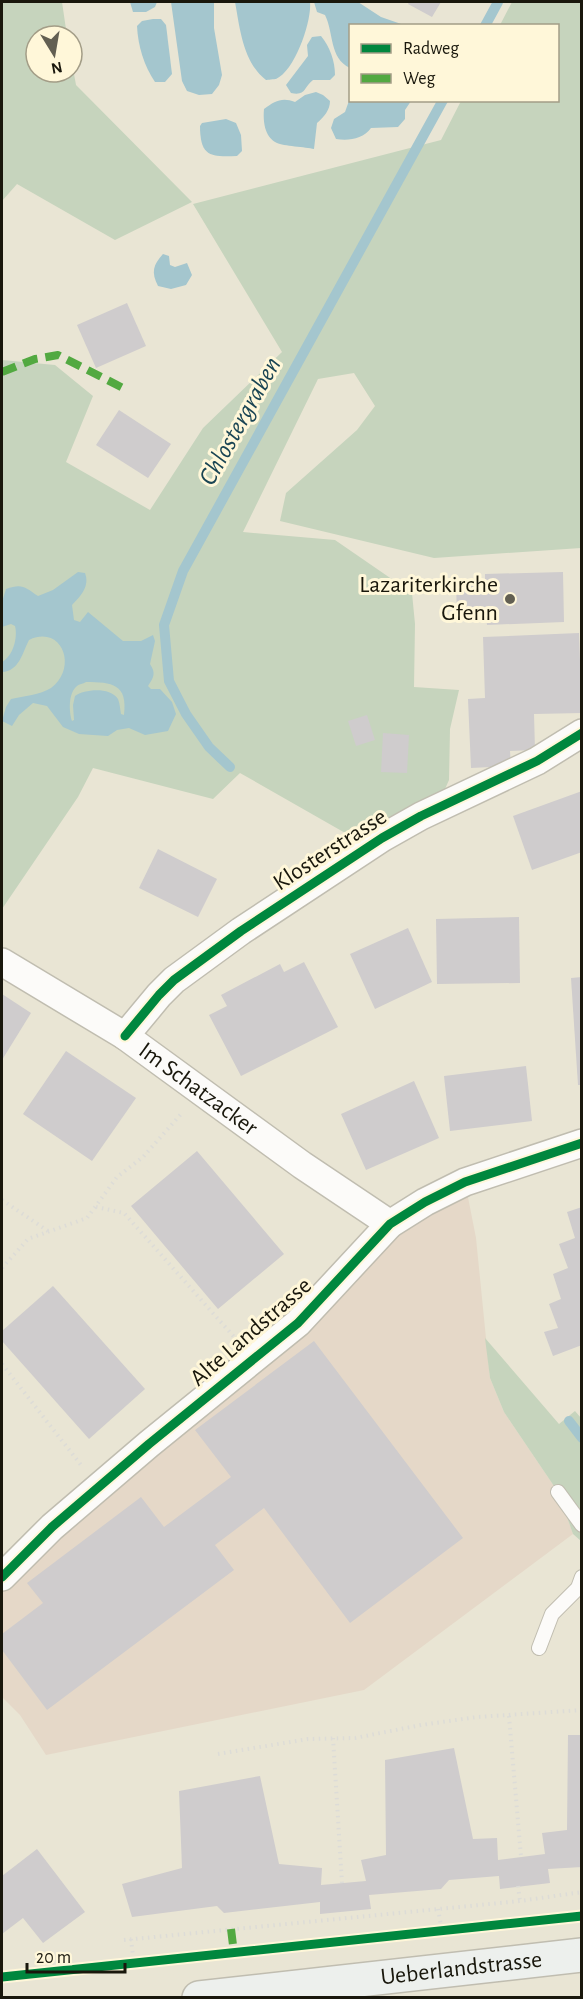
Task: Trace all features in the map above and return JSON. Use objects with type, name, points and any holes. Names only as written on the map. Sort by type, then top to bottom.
[{"type":"main road","name":"Ueberlandstrasse","points":[[199,1998],[582,1955]]},
{"type":"street","name":"Klosterstrasse","points":[[125,1036],[159,994],[174,980],[241,931],[400,827],[529,765],[582,733]]},
{"type":"street","name":"Im Schatzacker","points":[[2,962],[125,1036],[302,1165],[390,1224]]},
{"type":"street","name":"Alte Landstrasse","points":[[2,1576],[52,1527],[98,1487],[298,1323],[390,1224],[425,1202],[465,1182],[582,1143]]},
{"type":"lane","points":[[558,1492],[582,1525]]},
{"type":"lane","points":[[539,1648],[552,1614],[578,1588],[582,1577]]},
{"type":"path","points":[[2,1268],[28,1239],[87,1218],[117,1177],[143,1157],[200,1092]]},
{"type":"path","points":[[2,1200],[49,1231]]},
{"type":"path","points":[[96,1207],[124,1213],[253,1359]]},
{"type":"path","points":[[2,1364],[98,1487]]},
{"type":"path","points":[[218,1754],[308,1738],[355,1738],[477,1717],[582,1710]]},
{"type":"path","points":[[509,1716],[521,1857]]},
{"type":"path","points":[[333,1738],[342,1883]]},
{"type":"path","points":[[518,1886],[520,1901]]},
{"type":"path","points":[[124,1940],[520,1901],[582,1892]]},
{"type":"path","points":[[438,1909],[442,1931]]},
{"type":"path","points":[[343,1911],[344,1919]]},
{"type":"path","points":[[131,1939],[134,1964]]},
{"type":"shaded area","points":[[465,1182],[476,1238],[490,1378],[504,1412],[558,1492],[573,1534],[364,1690],[46,1755],[20,1715],[2,1697],[2,1577],[390,1224]]},
{"type":"green space","points":[[2,2],[62,2],[65,24],[24,24],[24,84],[76,84],[192,202],[115,240],[17,184],[2,201]]},
{"type":"green space","points":[[512,2],[581,2],[581,548],[434,558],[280,521],[286,493],[357,430],[375,406],[354,373],[318,379],[243,532],[335,540],[412,593],[415,624],[414,687],[459,690],[450,729],[449,780],[445,789],[361,842],[240,773],[213,799],[93,768],[78,797],[2,909],[2,360],[55,365],[93,396],[66,462],[150,510],[203,428],[282,352],[193,204],[441,140],[460,102],[559,102],[559,24],[501,24]]},
{"type":"green space","points":[[485,1338],[559,1424],[575,1411],[581,1418],[581,1541],[573,1534],[558,1492],[504,1412],[490,1378]]},
{"type":"water","points":[[130,2],[157,2],[155,7],[146,12],[133,12]]},
{"type":"water","points":[[171,2],[214,2],[214,28],[222,75],[219,85],[212,94],[199,95],[187,91],[182,81]]},
{"type":"water","points":[[235,2],[310,2],[308,21],[301,45],[290,66],[276,79],[266,80],[258,73],[247,55]]},
{"type":"water","points":[[314,2],[358,2],[381,17],[401,24],[349,24],[349,67],[343,64],[335,52],[325,15],[317,12]]},
{"type":"water","points":[[161,19],[166,25],[172,74],[165,82],[155,82],[151,76],[139,41],[137,26],[142,21]]},
{"type":"water","points":[[321,36],[331,54],[335,75],[330,80],[313,80],[302,92],[291,93],[286,85],[308,56],[307,45],[312,37]]},
{"type":"water","points":[[316,92],[330,101],[326,113],[317,123],[314,149],[280,144],[269,137],[265,128],[264,109],[279,101],[295,102],[305,95]]},
{"type":"water","points":[[349,101],[410,102],[405,110],[405,119],[398,127],[371,128],[364,135],[355,138],[336,139],[331,128],[334,119],[345,112]]},
{"type":"water","points":[[226,119],[236,123],[241,135],[242,151],[237,156],[214,155],[209,153],[202,144],[200,126],[202,123]]},
{"type":"water","points":[[163,254],[169,256],[170,265],[175,267],[187,263],[192,275],[186,285],[171,289],[158,286],[154,277],[154,269]]},
{"type":"water","points":[[78,572],[85,573],[85,586],[72,605],[74,620],[80,622],[88,612],[123,641],[141,641],[153,635],[155,641],[150,664],[154,675],[148,686],[151,689],[160,689],[172,702],[176,714],[168,731],[145,735],[129,728],[117,730],[108,736],[79,734],[63,727],[47,706],[33,703],[19,715],[12,726],[2,721],[11,699],[37,694],[51,688],[59,680],[64,670],[65,660],[58,643],[51,638],[41,637],[29,640],[16,665],[2,672],[2,662],[12,651],[16,636],[15,626],[11,624],[2,627],[2,602],[6,589],[16,586],[23,587],[38,596],[53,590]],"holes":[[[86,682],[111,684],[121,691],[125,705],[124,715],[121,714],[118,699],[114,695],[104,691],[91,691],[75,696],[74,720],[72,721],[70,713],[72,693],[78,685]]]},
{"type":"building","points":[[409,2],[441,2],[432,17],[408,4]]},
{"type":"building","points":[[127,303],[146,346],[96,368],[77,325]]},
{"type":"building","points":[[119,410],[171,444],[148,478],[96,445]]},
{"type":"building","name":"Lazariterkirche Gfenn","points":[[563,572],[564,622],[487,625],[486,616],[457,618],[456,582],[485,581],[485,574]]},
{"type":"building","points":[[579,633],[582,713],[534,714],[535,750],[510,751],[511,766],[471,768],[468,699],[485,698],[483,637]]},
{"type":"building","points":[[367,715],[375,740],[356,746],[348,721]]},
{"type":"building","points":[[383,733],[409,735],[407,773],[381,772]]},
{"type":"building","points":[[582,791],[582,852],[532,870],[513,816]]},
{"type":"building","points":[[158,849],[217,879],[198,917],[139,888]]},
{"type":"building","points":[[519,917],[520,983],[437,984],[436,919]]},
{"type":"building","points":[[408,928],[432,982],[375,1009],[350,954]]},
{"type":"building","points":[[304,962],[338,1027],[241,1076],[209,1015],[227,1006],[221,995],[280,964],[284,972]]},
{"type":"building","points":[[582,977],[582,1085],[578,1085],[571,978]]},
{"type":"building","points":[[2,994],[31,1013],[2,1060]]},
{"type":"building","points":[[66,1051],[136,1098],[92,1161],[23,1114]]},
{"type":"building","points":[[526,1066],[532,1121],[450,1131],[444,1076]]},
{"type":"building","points":[[414,1081],[439,1138],[366,1170],[341,1114]]},
{"type":"building","points":[[197,1151],[284,1254],[218,1309],[131,1206]]},
{"type":"building","points":[[582,1207],[582,1345],[553,1356],[544,1332],[558,1328],[549,1304],[561,1299],[553,1274],[568,1268],[559,1244],[575,1238],[567,1212]]},
{"type":"building","points":[[53,1286],[145,1389],[89,1439],[2,1341],[2,1331]]},
{"type":"building","points":[[314,1341],[463,1538],[350,1623],[264,1508],[215,1545],[234,1570],[47,1710],[2,1650],[2,1634],[43,1603],[27,1583],[141,1497],[164,1527],[231,1477],[195,1430]]},
{"type":"building","points":[[568,1735],[582,1735],[582,1867],[548,1869],[550,1883],[500,1889],[499,1876],[449,1880],[441,1889],[369,1895],[371,1909],[320,1914],[320,1902],[224,1913],[217,1906],[132,1917],[122,1884],[182,1868],[179,1791],[260,1776],[279,1864],[322,1868],[321,1885],[366,1881],[361,1860],[386,1855],[385,1760],[454,1748],[473,1839],[497,1838],[498,1860],[545,1854],[542,1833],[567,1830]]},
{"type":"building","points":[[37,1849],[85,1912],[43,1943],[23,1918],[2,1934],[2,1876]]},
{"type":"waterway","name":"Chlostergraben","points":[[486,24],[498,2]]},
{"type":"waterway","name":"Chlostergraben","points":[[230,767],[209,747],[186,714],[169,681],[164,625],[183,571],[442,102]]},
{"type":"waterway","points":[[569,1421],[582,1438]]},
{"type":"marked path","points":[[2,372],[35,359],[58,355],[127,390]]},
{"type":"marked path","points":[[231,1929],[234,1953]]},
{"type":"cycle path","points":[[125,1036],[174,980],[241,931],[382,838],[421,816],[537,761],[582,733]]},
{"type":"cycle path","points":[[2,1577],[52,1527],[149,1444],[298,1323],[390,1224],[425,1202],[465,1182],[582,1143]]},
{"type":"cycle path","points":[[2,1977],[582,1916]]},
{"type":"place","name":"Lazariterkirche Gfenn","points":[[510,599]]}]
